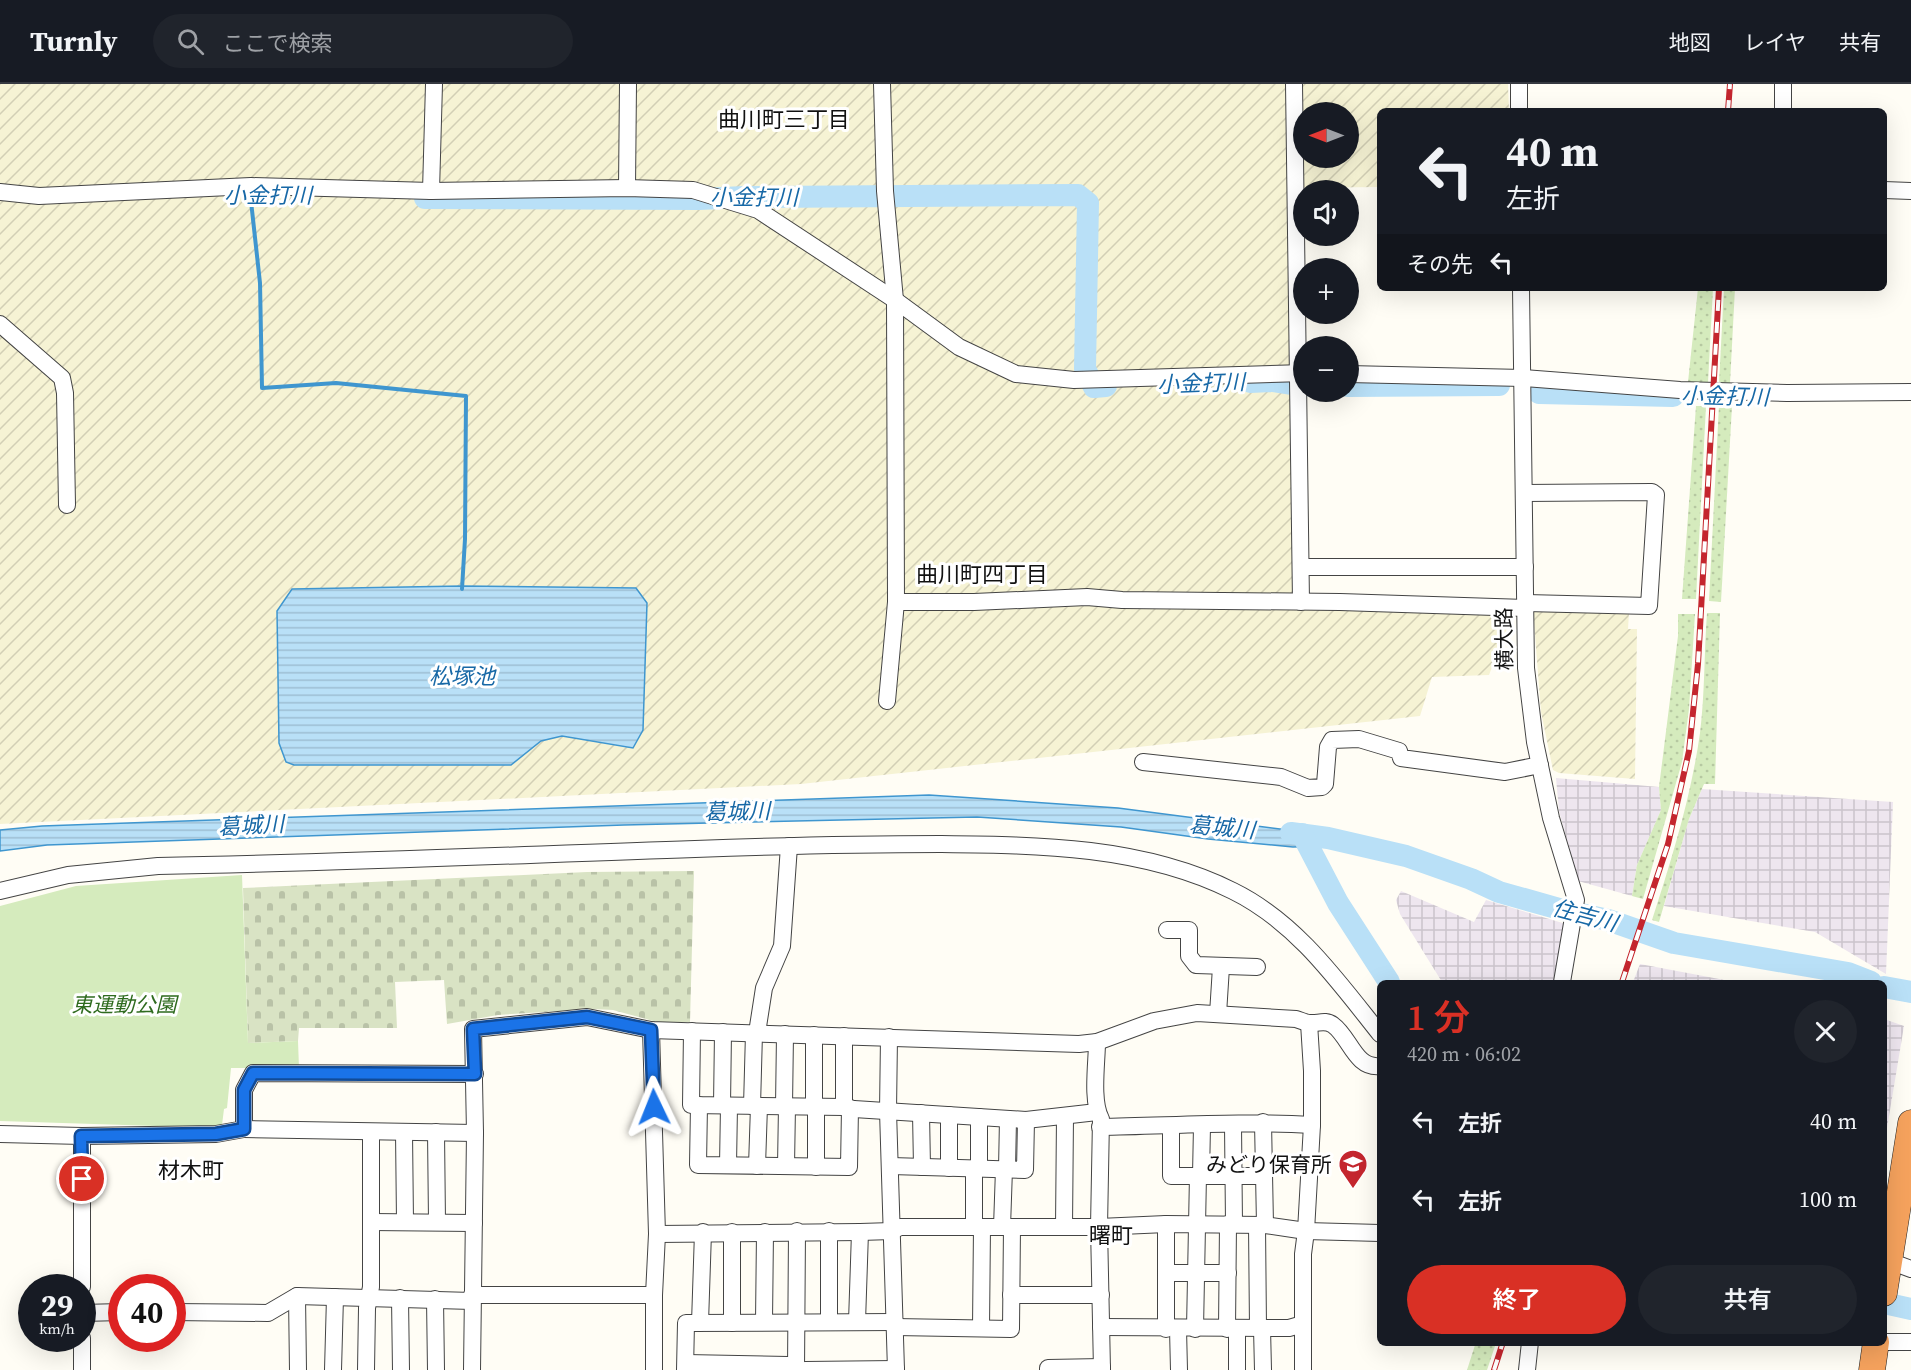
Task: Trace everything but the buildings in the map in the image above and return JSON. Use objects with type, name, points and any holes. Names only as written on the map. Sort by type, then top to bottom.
[{"type":"highway","points":[[1891,1271],[1907,1174],[1911,1123]]},
{"type":"highway","points":[[1872,1370],[1876,1346]]},
{"type":"street","points":[[431,191],[434,84]]},
{"type":"street","points":[[627,188],[628,84]]},
{"type":"street","points":[[882,84],[895,300],[896,602],[887,701]]},
{"type":"street","points":[[1294,84],[1299,336]]},
{"type":"street","points":[[1519,84],[1519,108]]},
{"type":"street","points":[[1783,84],[1783,108]]},
{"type":"street","points":[[0,192],[39,196],[251,186],[431,191],[627,188],[693,190],[758,210],[895,300],[959,347],[1016,374],[1074,380],[1293,373]]},
{"type":"street","points":[[1887,190],[1911,191]]},
{"type":"street","name":"横大路","points":[[1521,291],[1526,668],[1540,765],[1551,818],[1576,900],[1562,980]]},
{"type":"street","points":[[0,324],[62,378],[65,393],[67,505]]},
{"type":"street","points":[[1359,374],[1523,378],[1680,390],[1787,393],[1911,392]]},
{"type":"street","points":[[1300,402],[1302,602]]},
{"type":"street","points":[[896,602],[974,602],[1087,597],[1122,600],[1649,606],[1656,495],[1652,492],[1524,493]]},
{"type":"street","points":[[1301,567],[1525,567]]},
{"type":"street","points":[[1143,762],[1281,777],[1308,788],[1322,787],[1325,784],[1329,747],[1332,740],[1359,739],[1399,751],[1401,758],[1505,772],[1540,765]]},
{"type":"street","points":[[0,891],[68,875],[158,866],[789,846],[906,844],[1052,846],[1155,862],[1232,890],[1286,926],[1330,971],[1377,1030]]},
{"type":"street","points":[[757,1166],[755,1033],[764,988],[782,946],[789,846]]},
{"type":"street","points":[[1167,930],[1189,930],[1189,956],[1196,965],[1257,967]]},
{"type":"street","points":[[1218,1014],[1221,967]]},
{"type":"street","points":[[472,1370],[475,1133],[473,1029],[587,1017],[651,1030],[1079,1044],[1097,1042],[1154,1021],[1197,1013],[1296,1019],[1309,1023],[1327,1021],[1334,1026],[1362,1062],[1372,1067],[1377,1066]]},
{"type":"street","points":[[1304,1370],[1303,1254],[1312,1125],[1309,1023]]},
{"type":"street","points":[[651,1030],[657,1234],[654,1370]]},
{"type":"street","points":[[692,1031],[691,1105],[847,1107],[1026,1120],[1065,1116],[1171,1126],[1263,1122],[1312,1125]]},
{"type":"street","points":[[723,1032],[728,1165]]},
{"type":"street","points":[[785,1034],[786,1166]]},
{"type":"street","points":[[814,1035],[816,1167]]},
{"type":"street","points":[[699,1105],[698,1165],[849,1167],[844,1036]]},
{"type":"street","points":[[805,1370],[896,1370],[888,1111],[889,1038]]},
{"type":"street","points":[[1048,1370],[1048,1368],[1102,1369],[1097,1042]]},
{"type":"street","points":[[244,1129],[244,1090],[253,1073],[475,1074]]},
{"type":"street","points":[[921,1113],[922,1167]]},
{"type":"street","points":[[949,1115],[949,1167]]},
{"type":"street","points":[[1064,1227],[1065,1116]]},
{"type":"street","points":[[979,1117],[977,1168],[981,1328]]},
{"type":"street","points":[[796,1370],[788,1365],[686,1367],[686,1323],[857,1322],[1011,1329],[1006,1169],[1008,1119]]},
{"type":"street","points":[[891,1166],[1025,1170],[1026,1120]]},
{"type":"street","points":[[1263,1122],[1260,1328],[1263,1370]]},
{"type":"street","points":[[1233,1125],[1228,1273],[1238,1370]]},
{"type":"street","points":[[1171,1126],[1171,1176],[1264,1176]]},
{"type":"street","points":[[1196,1329],[1202,1126]]},
{"type":"street","points":[[0,1134],[81,1136],[216,1134],[244,1129],[475,1133]]},
{"type":"street","points":[[366,1370],[367,1308],[370,1287],[370,1132]]},
{"type":"street","points":[[404,1132],[405,1222]]},
{"type":"street","points":[[436,1132],[437,1222]]},
{"type":"street","points":[[81,1136],[82,1274]]},
{"type":"street","points":[[370,1221],[474,1223]]},
{"type":"street","points":[[657,1234],[860,1232],[892,1231],[900,1227],[1099,1227],[1166,1224],[1261,1225],[1306,1230],[1377,1233]]},
{"type":"street","points":[[1166,1224],[1166,1273],[1179,1370]]},
{"type":"street","points":[[796,1370],[797,1231]]},
{"type":"street","points":[[829,1231],[829,1322]]},
{"type":"street","points":[[700,1323],[703,1232]]},
{"type":"street","points":[[732,1232],[732,1323]]},
{"type":"street","points":[[764,1322],[765,1232]]},
{"type":"street","points":[[857,1322],[860,1232]]},
{"type":"street","points":[[1166,1273],[1228,1273]]},
{"type":"street","points":[[186,1312],[268,1313],[297,1296],[435,1299],[654,1295]]},
{"type":"street","points":[[1011,1295],[1101,1295]]},
{"type":"street","points":[[297,1296],[298,1370]]},
{"type":"street","points":[[333,1370],[335,1297]]},
{"type":"street","points":[[400,1298],[401,1370]]},
{"type":"street","points":[[435,1299],[436,1370]]},
{"type":"street","points":[[1101,1328],[1288,1328],[1303,1324]]},
{"type":"street","points":[[1887,1342],[1911,1342]]},
{"type":"street","points":[[1527,1370],[1530,1346]]},
{"type":"street","points":[[82,1352],[82,1370]]},
{"type":"shaded area","points":[[0,84],[1508,84],[1509,108],[1377,108],[1377,187],[1359,187],[1359,180],[1293,180],[1293,188],[1290,188],[1295,607],[1513,612],[1489,675],[1432,677],[1420,716],[801,784],[0,824]]},
{"type":"shaded area","points":[[1533,609],[1629,613],[1628,629],[1637,629],[1635,779],[1559,773],[1553,770],[1541,712]]},
{"type":"shaded area","points":[[1556,778],[1659,787],[1661,810],[1637,865],[1632,896],[1578,881],[1559,811]]},
{"type":"shaded area","points":[[1702,789],[1893,802],[1886,974],[1815,932],[1664,906],[1689,819]]},
{"type":"shaded area","points":[[1401,891],[1474,922],[1486,900],[1566,924],[1556,980],[1441,980],[1400,914],[1396,900]]},
{"type":"shaded area","points":[[1640,964],[1724,980],[1634,980]]},
{"type":"shaded area","points":[[1887,1020],[1904,1026],[1887,1128]]},
{"type":"green space","points":[[1698,291],[1713,291],[1708,383],[1688,382]]},
{"type":"green space","points":[[1724,291],[1735,291],[1730,383],[1719,383]]},
{"type":"green space","points":[[1719,405],[1732,406],[1721,602],[1709,601]]},
{"type":"green space","points":[[1696,406],[1706,406],[1696,599],[1682,599]]},
{"type":"green space","points":[[1707,613],[1720,613],[1715,784],[1704,784],[1689,819],[1659,922],[1652,920],[1686,804],[1700,733]]},
{"type":"green space","points":[[1678,614],[1695,614],[1689,709],[1682,762],[1643,899],[1632,896],[1637,865],[1661,810],[1659,787],[1678,636]]},
{"type":"green space","points":[[694,871],[690,1022],[657,1022],[613,1010],[593,1009],[498,1015],[447,1024],[444,980],[395,982],[397,1028],[299,1028],[298,1041],[248,1043],[243,888],[587,872]]},
{"type":"green space","name":"東運動公園","points":[[242,875],[248,1043],[298,1041],[299,1068],[231,1068],[227,1108],[224,1109],[222,1125],[219,1128],[0,1121],[0,906],[76,886]]},
{"type":"green space","points":[[1475,1346],[1495,1346],[1487,1370],[1467,1370]]},
{"type":"water","name":"松塚池","points":[[462,586],[636,588],[647,603],[643,730],[633,748],[562,736],[541,741],[511,765],[294,765],[286,762],[279,743],[277,611],[292,589]]},
{"type":"water","points":[[929,795],[1118,808],[1319,834],[1318,846],[1293,847],[1208,839],[1121,827],[977,817],[624,825],[47,845],[0,851],[0,830],[42,826]]},
{"type":"waterway","points":[[250,192],[260,283],[262,388],[336,383],[466,396],[465,539],[462,589]]},
{"type":"waterway","name":"小金打川","points":[[425,198],[699,199],[1078,195],[1088,203],[1085,369],[1094,387],[1106,386]]},
{"type":"waterway","name":"小金打川","points":[[1250,382],[1272,381],[1293,384]]},
{"type":"waterway","name":"小金打川","points":[[1359,386],[1499,385]]},
{"type":"waterway","name":"小金打川","points":[[1539,393],[1673,396]]},
{"type":"waterway","name":"住吉川","points":[[1291,833],[1328,838],[1406,856],[1471,879],[1499,892],[1608,920],[1674,943],[1848,973],[1866,980]]},
{"type":"waterway","name":"葛城川","points":[[1302,834],[1338,903],[1388,980]]},
{"type":"waterway","name":"住吉川","points":[[1887,988],[1911,992]]},
{"type":"waterway","name":"葛城川","points":[[1887,1304],[1911,1309]]},
{"type":"railway","points":[[1728,108],[1730,84]]},
{"type":"railway","points":[[1623,980],[1668,844],[1689,751],[1698,664],[1719,291]]},
{"type":"railway","points":[[1494,1370],[1502,1346]]},
{"type":"place","name":"みどり保育所","points":[[1353,1190]]},
{"type":"district","name":"曲川町三丁目","points":[[784,119]]},
{"type":"district","name":"曲川町四丁目","points":[[982,574]]},
{"type":"district","name":"材木町","points":[[191,1170]]},
{"type":"district","name":"曙町","points":[[1111,1235]]},
{"type":"route","points":[[82,1179],[81,1136],[216,1134],[244,1129],[244,1090],[246,1082],[253,1073],[475,1074],[473,1029],[587,1017],[651,1030],[654,1107]]}]
